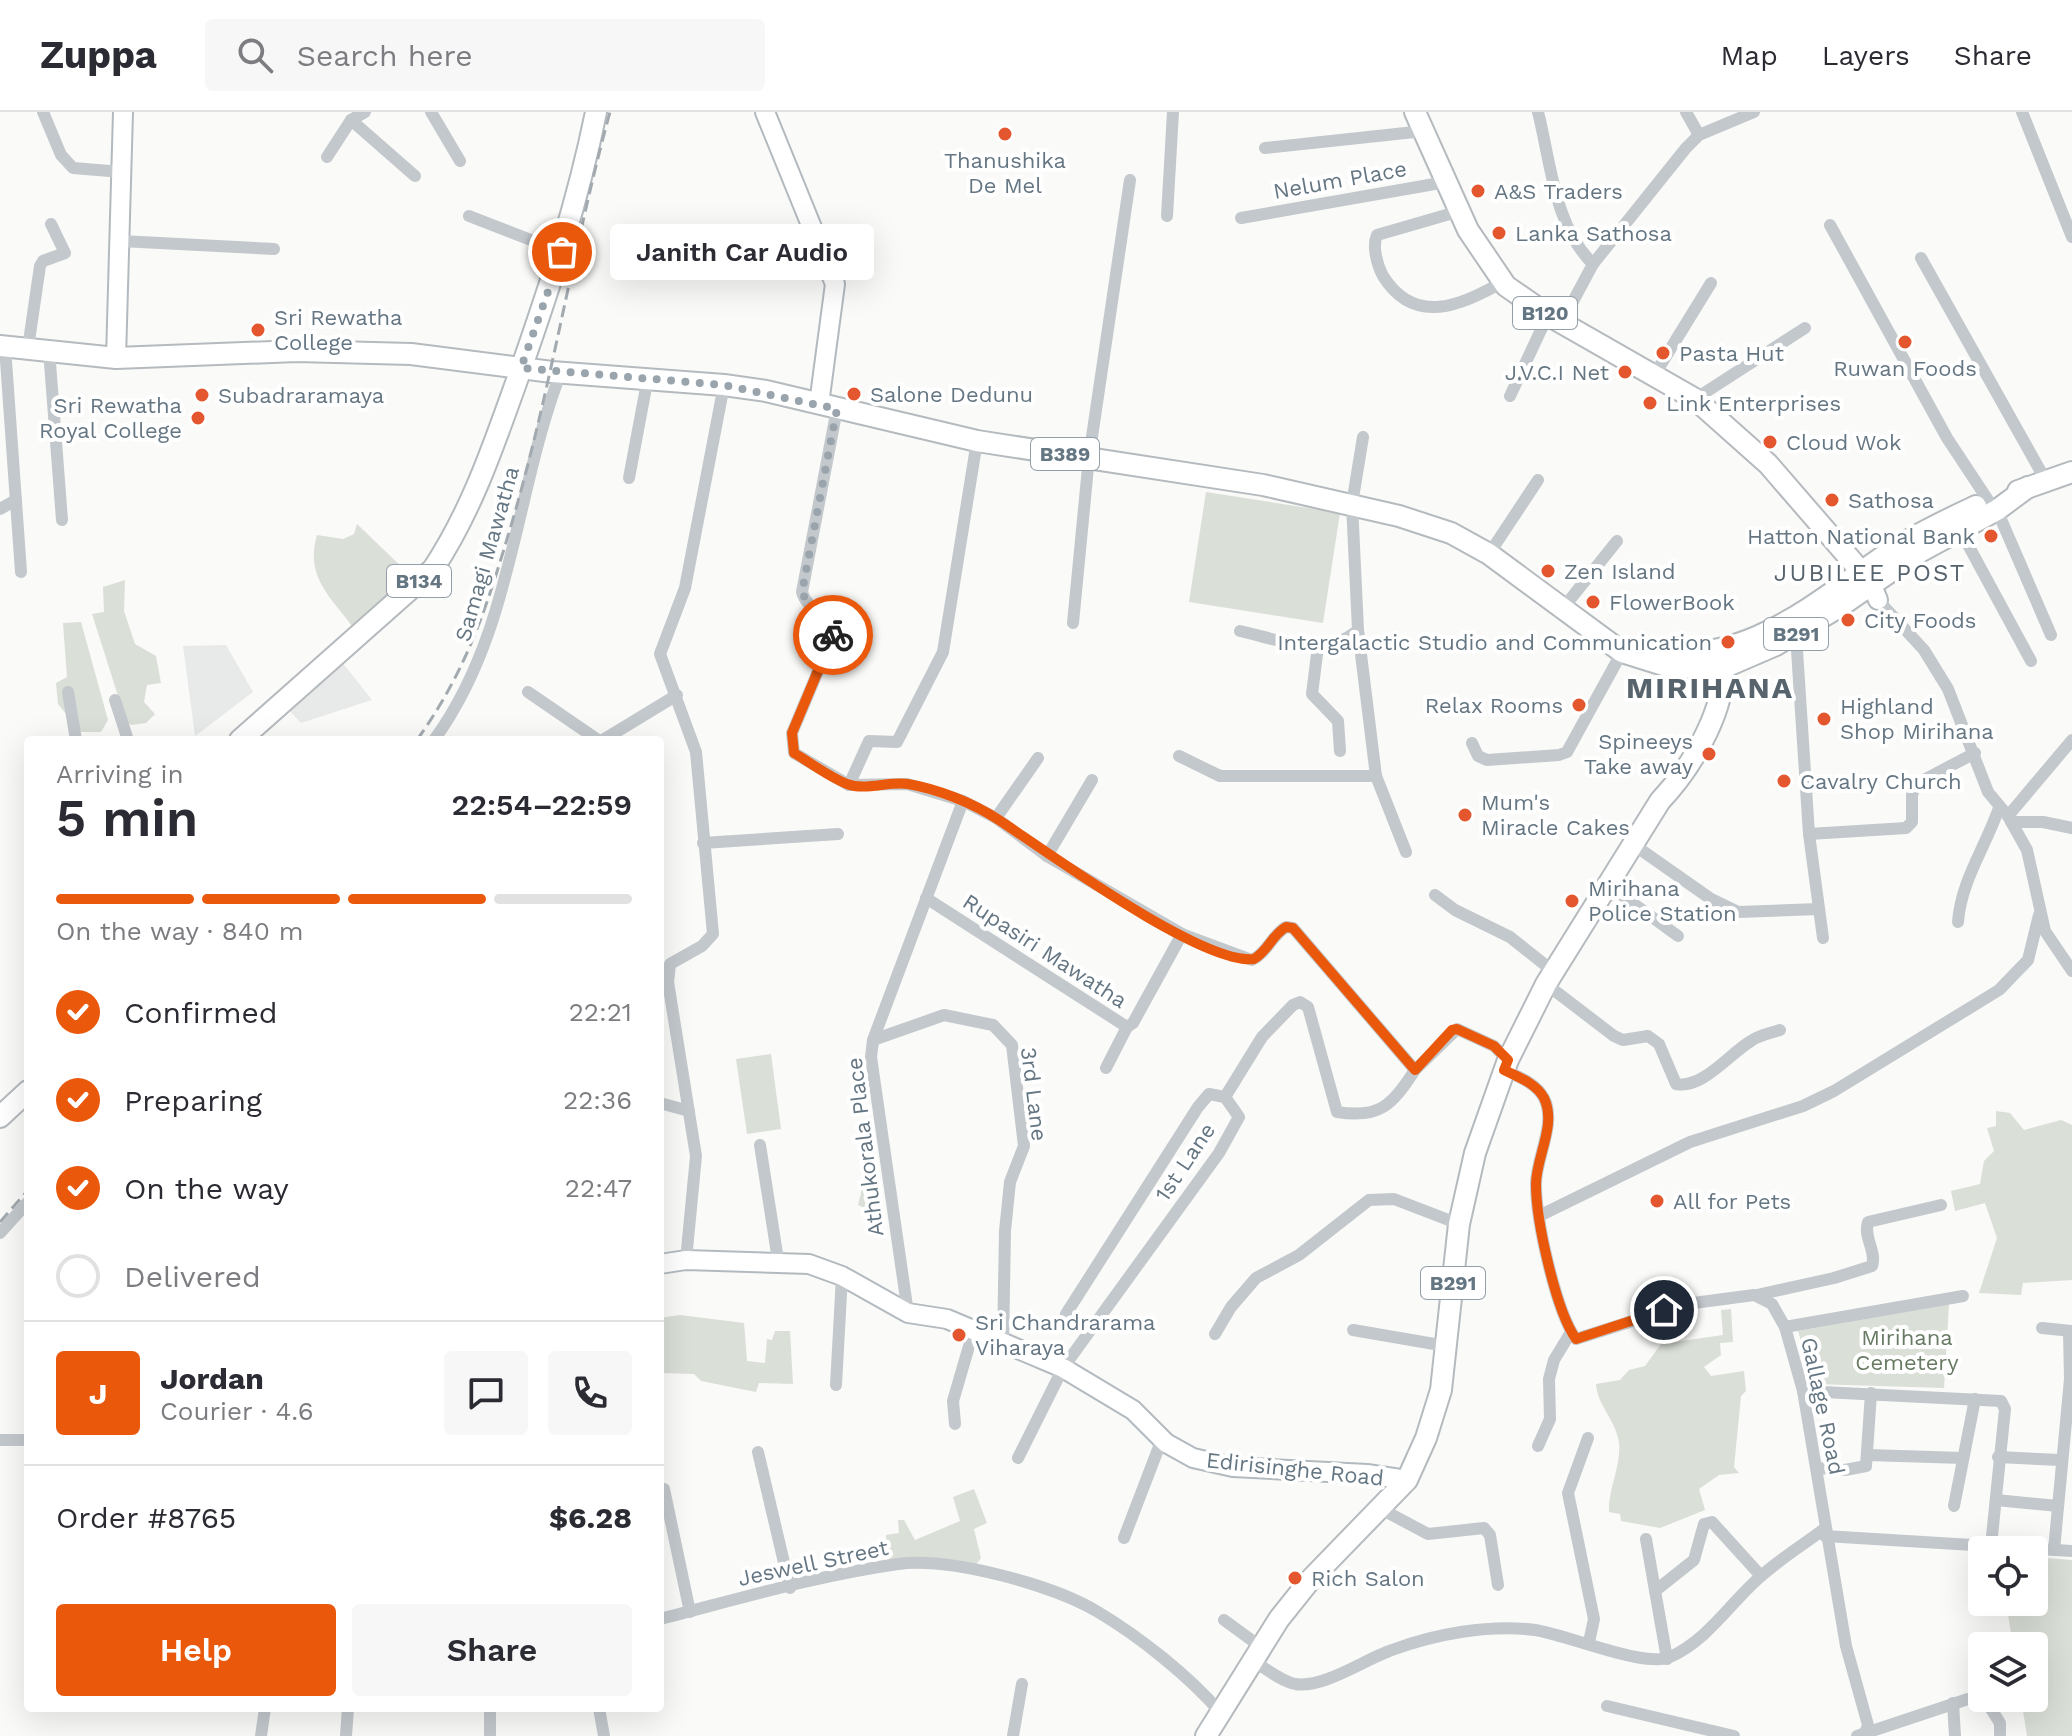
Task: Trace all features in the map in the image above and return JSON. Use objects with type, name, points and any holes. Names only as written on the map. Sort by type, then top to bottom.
[{"type":"main road","points":[[116,358],[123,112]]},
{"type":"main road","points":[[521,368],[580,193],[596,112]]},
{"type":"main road","points":[[765,112],[835,284],[828,407]]},
{"type":"main road","name":"B120","points":[[1415,112],[1460,211],[1503,282],[1555,319],[1695,399],[1768,464],[1828,532],[1865,585]]},
{"type":"main road","name":"B389","points":[[3,346],[116,358],[297,351],[411,354],[561,372],[724,385],[977,441],[1263,485],[1352,504],[1451,533],[1489,554],[1622,652],[1673,668],[1716,660]]},
{"type":"main road","name":"B134","points":[[245,736],[433,569],[456,534],[485,471],[521,368]]},
{"type":"main road","name":"B120","points":[[1747,448],[1760,469],[1865,585]]},
{"type":"main road","points":[[1828,532],[1860,550],[1897,547],[2037,484],[2072,472]]},
{"type":"main road","points":[[1865,585],[1960,530],[1992,505]]},
{"type":"main road","points":[[1865,585],[1897,547]]},
{"type":"main road","name":"B291","points":[[1716,660],[1772,646],[1796,635],[1865,585]]},
{"type":"main road","name":"B291","points":[[1660,801],[1667,775],[1704,703],[1716,660],[1865,585]]},
{"type":"main road","name":"B389","points":[[1583,621],[1635,646],[1716,660]]},
{"type":"main road","points":[[1713,716],[1730,687],[1772,646]]},
{"type":"main road","name":"B291","points":[[1206,1736],[1256,1654],[1311,1579],[1407,1480],[1426,1438],[1441,1390],[1459,1224],[1475,1153],[1506,1065],[1550,978],[1660,801],[1677,782],[1713,716],[1716,660]]},
{"type":"main road","points":[[0,1117],[24,1095]]},
{"type":"main road","name":"Edirisinghe Road","points":[[664,1263],[686,1260],[778,1260],[809,1264],[842,1276],[908,1313],[947,1319],[1063,1368],[1133,1410],[1162,1439],[1193,1458],[1233,1467],[1367,1474],[1407,1480]]},
{"type":"street","points":[[43,112],[61,155],[73,168],[122,172]]},
{"type":"street","points":[[327,157],[351,120],[365,112]]},
{"type":"street","points":[[431,112],[460,161]]},
{"type":"street","points":[[1167,216],[1173,112]]},
{"type":"street","points":[[1538,112],[1561,211],[1576,247],[1593,264]]},
{"type":"street","points":[[1686,112],[1699,135]]},
{"type":"street","points":[[2022,112],[2072,237]]},
{"type":"street","points":[[1510,396],[1555,319],[1593,264],[1699,135],[1749,113]]},
{"type":"street","points":[[351,120],[415,176]]},
{"type":"street","points":[[1265,148],[1424,131]]},
{"type":"street","points":[[1073,623],[1089,457],[1130,180]]},
{"type":"street","name":"Nelum Place","points":[[1241,218],[1446,182]]},
{"type":"street","points":[[1460,211],[1377,235],[1374,240],[1380,270],[1394,293],[1413,304],[1434,308],[1464,302],[1503,282]]},
{"type":"street","points":[[469,216],[562,252]]},
{"type":"street","points":[[28,348],[40,266],[43,261],[65,253],[51,224]]},
{"type":"street","points":[[1830,225],[1947,438],[1992,505],[2051,635]]},
{"type":"street","points":[[121,241],[185,241],[274,249]]},
{"type":"street","points":[[1921,258],[2037,484]]},
{"type":"street","points":[[1655,374],[1711,283]]},
{"type":"street","points":[[1695,399],[1805,328]]},
{"type":"street","points":[[3,346],[21,572]]},
{"type":"street","points":[[49,350],[62,520]]},
{"type":"street","name":"Samagi Mawatha","points":[[437,736],[455,711],[477,660],[511,562],[550,402],[561,372]]},
{"type":"street","points":[[629,478],[648,377]]},
{"type":"street","points":[[686,1260],[696,1156],[665,964],[702,946],[713,934],[696,752],[660,654],[685,588],[724,385]]},
{"type":"street","points":[[828,407],[802,592],[808,605],[831,621],[835,631],[792,733],[794,753],[849,785],[907,784],[963,801],[996,818],[1047,856],[1182,934],[1252,960],[1264,953],[1277,932],[1286,927],[1293,928],[1415,1070],[1457,1029],[1494,1046],[1506,1065],[1535,1086],[1545,1101],[1547,1131],[1536,1182],[1539,1216],[1564,1322],[1576,1339],[1592,1337],[1643,1315],[1686,1304],[1754,1295],[1834,1278],[1872,1266],[1874,1259],[1865,1230],[1868,1222],[1941,1205]]},
{"type":"street","points":[[1363,437],[1352,504],[1358,630],[1376,776],[1406,852]]},
{"type":"street","points":[[849,785],[869,741],[897,742],[943,652],[977,441]]},
{"type":"street","points":[[1489,554],[1538,480]]},
{"type":"street","points":[[0,509],[16,500]]},
{"type":"street","points":[[1960,530],[2031,661]]},
{"type":"street","points":[[1564,607],[1617,541]]},
{"type":"street","points":[[1865,585],[1924,650],[1948,689],[1988,792],[2027,850],[2045,931],[2072,971]]},
{"type":"street","points":[[1240,631],[1318,646],[1342,643],[1358,630]]},
{"type":"street","points":[[1796,635],[1809,834],[1823,938]]},
{"type":"street","points":[[1318,646],[1312,694],[1338,721],[1340,751]]},
{"type":"street","points":[[1472,743],[1478,756],[1487,760],[1567,752],[1622,652]]},
{"type":"street","points":[[68,692],[75,736]]},
{"type":"street","points":[[528,692],[594,736]]},
{"type":"street","points":[[607,736],[677,695]]},
{"type":"street","points":[[115,700],[127,736]]},
{"type":"street","points":[[1958,922],[1962,887],[1987,842],[2072,740]]},
{"type":"street","points":[[1809,834],[1906,828],[1912,822],[1913,789],[1916,784],[1975,753]]},
{"type":"street","points":[[1179,756],[1220,776],[1376,776]]},
{"type":"street","points":[[996,818],[1038,758]]},
{"type":"street","points":[[1047,856],[1092,780]]},
{"type":"street","name":"Athukorala Place","points":[[908,1313],[885,1173],[871,1057],[873,1040],[963,801]]},
{"type":"street","points":[[2006,816],[2072,828]]},
{"type":"street","points":[[703,843],[838,834]]},
{"type":"street","points":[[1634,845],[1711,899],[1738,912],[1819,909]]},
{"type":"street","points":[[1608,885],[1678,936]]},
{"type":"street","points":[[1435,895],[1455,910],[1510,937],[1614,1036],[1623,1040],[1648,1036],[1659,1044],[1676,1084],[1697,1081],[1752,1040],[1780,1030]]},
{"type":"street","name":"Rupasiri Mawatha","points":[[926,898],[1127,1027],[1133,1023],[1182,934]]},
{"type":"street","points":[[1539,1216],[1690,1142],[1803,1106],[1834,1091],[1999,990],[2028,960],[2039,915]]},
{"type":"street","name":"1st Lane","points":[[1063,1368],[1219,1153],[1239,1117],[1225,1097],[1262,1037],[1300,1002],[1308,1007],[1337,1112],[1363,1116],[1375,1112],[1386,1105],[1415,1070]]},
{"type":"street","name":"3rd Lane","points":[[873,1040],[944,1015],[993,1025],[1012,1045],[1024,1146],[1010,1182],[1006,1218],[1003,1344]]},
{"type":"street","points":[[1106,1068],[1127,1027]]},
{"type":"street","points":[[1066,1314],[1198,1107],[1209,1094],[1225,1097]]},
{"type":"street","points":[[664,1104],[689,1111]]},
{"type":"street","points":[[760,1145],[778,1260]]},
{"type":"street","points":[[1215,1334],[1231,1307],[1256,1278],[1311,1246],[1369,1200],[1394,1199],[1459,1224]]},
{"type":"street","points":[[0,1233],[24,1206]]},
{"type":"street","points":[[836,1385],[842,1276]]},
{"type":"street","name":"Gallage Road","points":[[1754,1295],[1772,1304],[1785,1327],[1803,1391],[1818,1468],[1824,1533],[1846,1646],[1868,1725],[1861,1734]]},
{"type":"street","points":[[1785,1327],[1963,1296]]},
{"type":"street","points":[[2042,1328],[2071,1331],[2070,1396],[2060,1460],[2054,1550]]},
{"type":"street","points":[[955,1424],[953,1401],[974,1329]]},
{"type":"street","points":[[1353,1330],[1446,1346]]},
{"type":"street","points":[[1538,1446],[1550,1419],[1549,1379],[1554,1360],[1571,1332]]},
{"type":"street","points":[[1018,1458],[1063,1368]]},
{"type":"street","points":[[1803,1391],[1975,1399],[2004,1405],[1992,1536]]},
{"type":"street","points":[[1818,1468],[1845,1470],[1866,1466],[1871,1393]]},
{"type":"street","points":[[1954,1506],[1975,1399]]},
{"type":"street","points":[[1588,1438],[1568,1493],[1594,1619],[1589,1642]]},
{"type":"street","points":[[1124,1538],[1162,1439]]},
{"type":"street","points":[[0,1440],[24,1440]]},
{"type":"street","points":[[758,1452],[790,1588]]},
{"type":"street","points":[[1868,1455],[1963,1458]]},
{"type":"street","points":[[1998,1457],[2060,1460]]},
{"type":"street","points":[[664,1489],[690,1612]]},
{"type":"street","points":[[1996,1500],[2058,1506]]},
{"type":"street","points":[[1381,1509],[1428,1534],[1484,1528],[1490,1535],[1498,1585]]},
{"type":"street","points":[[1655,1591],[1694,1560],[1704,1524],[1712,1522],[1761,1576]]},
{"type":"street","points":[[1224,1620],[1256,1654],[1293,1683],[1305,1684],[1346,1672],[1390,1650],[1435,1637],[1511,1627],[1589,1642],[1643,1660],[1667,1659],[1696,1642],[1761,1576],[1824,1533],[1968,1544]]},
{"type":"street","points":[[1646,1539],[1667,1659]]},
{"type":"street","points":[[2048,1550],[2072,1551]]},
{"type":"street","name":"Jeswell Street","points":[[664,1618],[900,1564],[953,1564],[1060,1594],[1098,1611],[1199,1688],[1221,1713]]},
{"type":"street","points":[[1013,1736],[1022,1684]]},
{"type":"street","points":[[1861,1734],[1968,1699],[1986,1701],[2000,1723],[2000,1736]]},
{"type":"street","points":[[1953,1703],[1955,1736]]},
{"type":"street","points":[[1607,1706],[1734,1736]]},
{"type":"street","points":[[261,1736],[264,1712]]},
{"type":"street","points":[[346,1736],[348,1712]]},
{"type":"street","points":[[490,1712],[490,1736]]},
{"type":"street","points":[[600,1712],[604,1736]]},
{"type":"shaded area","points":[[226,645],[253,692],[195,736],[183,646]]},
{"type":"shaded area","points":[[342,662],[372,700],[301,723],[288,709]]},
{"type":"green space","points":[[1206,492],[1340,513],[1323,623],[1189,602]]},
{"type":"green space","points":[[357,524],[410,575],[352,626],[321,584],[314,562],[314,549],[317,535],[343,539],[354,534]]},
{"type":"green space","points":[[125,580],[124,611],[135,644],[156,656],[161,683],[147,685],[144,702],[155,714],[146,723],[131,725],[126,721],[92,614],[104,612],[103,587]]},
{"type":"green space","points":[[81,622],[108,720],[101,732],[81,732],[58,704],[56,683],[67,677],[63,623]]},
{"type":"green space","points":[[771,1054],[781,1129],[747,1134],[736,1059]]},
{"type":"green space","points":[[1996,1111],[2010,1113],[2024,1130],[2061,1120],[2072,1125],[2072,1280],[2023,1283],[2021,1295],[1979,1293],[1997,1238],[1985,1203],[1955,1211],[1951,1191],[1980,1184],[1984,1161],[1994,1151],[1987,1128],[1996,1126]]},
{"type":"green space","points":[[862,1189],[877,1195],[872,1211],[858,1205]]},
{"type":"green space","name":"Mirihana Cemetery","points":[[1949,1304],[1944,1388],[1814,1384],[1798,1331]]},
{"type":"green space","points":[[1731,1309],[1733,1342],[1720,1343],[1721,1355],[1704,1367],[1711,1376],[1744,1371],[1746,1391],[1741,1396],[1734,1467],[1739,1473],[1719,1475],[1699,1489],[1705,1510],[1660,1528],[1621,1521],[1620,1514],[1609,1512],[1619,1443],[1596,1384],[1620,1380],[1629,1370],[1645,1366],[1661,1344],[1723,1335],[1721,1310]]},
{"type":"green space","points":[[680,1315],[744,1323],[747,1361],[765,1363],[767,1339],[772,1340],[775,1331],[790,1331],[793,1384],[759,1383],[756,1392],[701,1381],[694,1374],[664,1373],[664,1317]]},
{"type":"green space","points":[[974,1489],[987,1523],[974,1529],[981,1558],[975,1566],[888,1563],[886,1535],[899,1533],[898,1520],[904,1520],[915,1540],[960,1521],[953,1497]]},
{"type":"green space","points":[[2048,1558],[2072,1560],[2072,1736],[2027,1736],[2023,1712],[2048,1712],[2048,1632],[2011,1632],[2008,1616],[2048,1616]]},
{"type":"railway","points":[[420,736],[464,660],[504,550],[527,469],[610,112]]},
{"type":"railway","points":[[0,1222],[24,1195]]},
{"type":"way so far","points":[[562,252],[521,368],[724,385],[766,391],[837,409],[802,592],[808,605],[831,621],[835,631],[833,635]]},
{"type":"place","name":"Thanushika De Mel","points":[[1005,134]]},
{"type":"place","name":"A&S Traders","points":[[1478,191]]},
{"type":"place","name":"Lanka Sathosa","points":[[1499,233]]},
{"type":"place","name":"Janith Car Audio","points":[[562,252]]},
{"type":"place","name":"Sri Rewatha College","points":[[258,330]]},
{"type":"place","name":"Ruwan Foods","points":[[1905,342]]},
{"type":"place","name":"Pasta Hut","points":[[1663,353]]},
{"type":"place","name":"J.V.C.I Net","points":[[1625,372]]},
{"type":"place","name":"Salone Dedunu","points":[[854,394]]},
{"type":"place","name":"Subadraramaya","points":[[202,395]]},
{"type":"place","name":"Link Enterprises","points":[[1650,403]]},
{"type":"place","name":"Sri Rewatha Royal College","points":[[198,418]]},
{"type":"place","name":"Cloud Wok","points":[[1770,442]]},
{"type":"place","name":"Sathosa","points":[[1832,500]]},
{"type":"place","name":"Hatton National Bank","points":[[1991,536]]},
{"type":"place","name":"Zen Island","points":[[1548,571]]},
{"type":"place","name":"FlowerBook","points":[[1593,602]]},
{"type":"place","name":"City Foods","points":[[1848,620]]},
{"type":"place","name":"Intergalactic Studio and Communication","points":[[1728,642]]},
{"type":"place","name":"Relax Rooms","points":[[1579,705]]},
{"type":"place","name":"Highland Shop Mirihana","points":[[1824,719]]},
{"type":"place","name":"Spineeys Take away","points":[[1709,754]]},
{"type":"place","name":"Cavalry Church","points":[[1784,781]]},
{"type":"place","name":"Mum's Miracle Cakes","points":[[1465,815]]},
{"type":"place","name":"Mirihana Police Station","points":[[1572,901]]},
{"type":"place","name":"All for Pets","points":[[1657,1201]]},
{"type":"place","name":"Sri Chandrarama Viharaya","points":[[959,1335]]},
{"type":"place","name":"Rich Salon","points":[[1295,1578]]},
{"type":"district","name":"JUBILEE POST","points":[[1870,573]]},
{"type":"district","name":"MIRIHANA","points":[[1710,687]]},
{"type":"route","points":[[833,635],[792,733],[794,753],[849,785],[907,784],[963,801],[996,818],[1047,856],[1154,920],[1222,951],[1254,959],[1264,953],[1277,932],[1286,927],[1293,928],[1415,1070],[1452,1030],[1457,1029],[1494,1046],[1508,1060],[1504,1070],[1535,1086],[1545,1101],[1547,1131],[1536,1182],[1539,1216],[1564,1322],[1576,1339],[1592,1337],[1643,1315],[1664,1310]]}]
